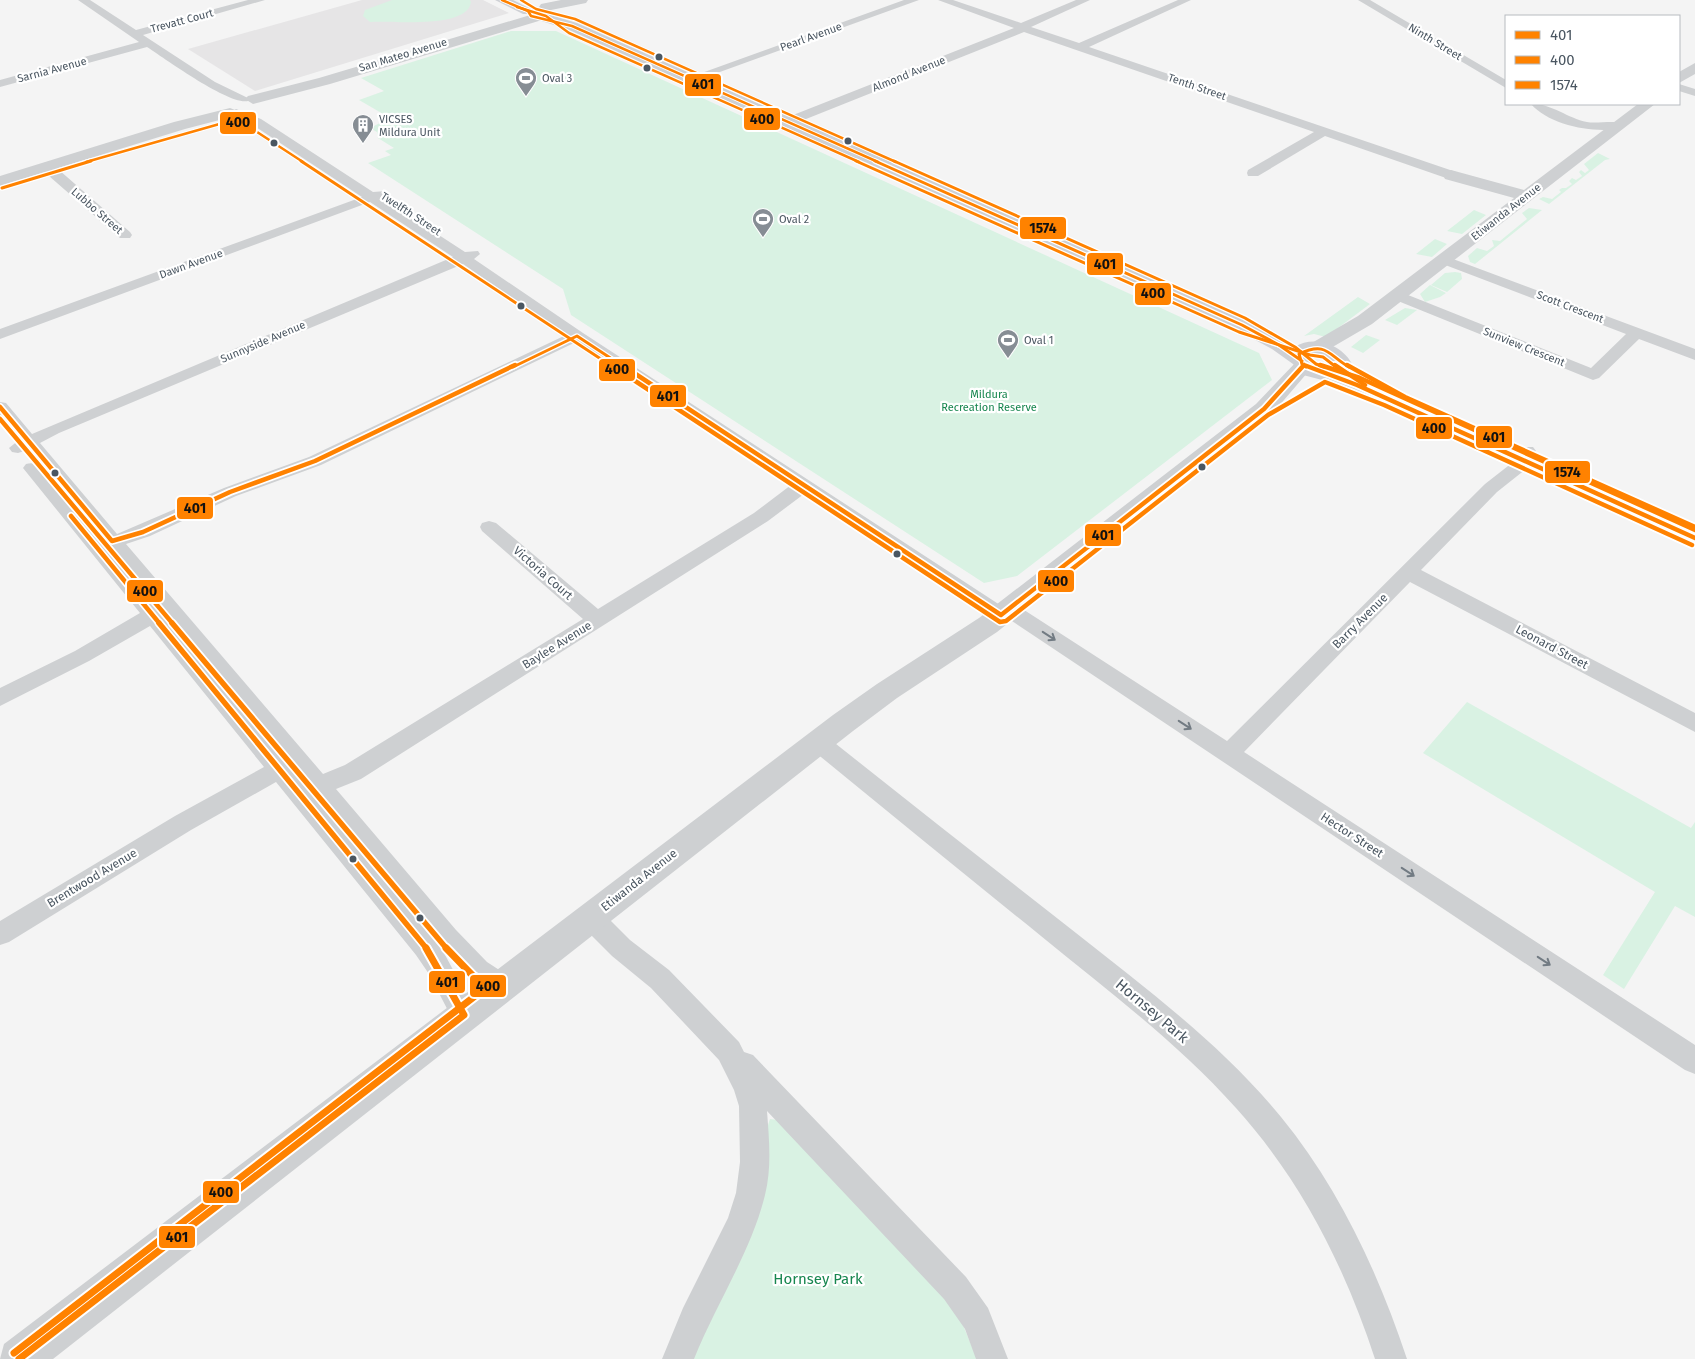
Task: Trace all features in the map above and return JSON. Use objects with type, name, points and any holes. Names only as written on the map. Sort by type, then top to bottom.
[{"type":"main road","points":[[502,0],[538,11],[1242,325],[1279,345],[1321,362],[1695,538]]},
{"type":"main road","points":[[1522,456],[1695,527]]},
{"type":"street","name":"Twelfth Street","points":[[83,0],[212,84],[253,103],[260,115],[468,256],[577,336],[808,488],[1004,612]]},
{"type":"street","name":"Trevatt Court","points":[[134,34],[260,0]]},
{"type":"street","name":"San Mateo Avenue","points":[[229,109],[499,26],[538,11],[582,0]]},
{"type":"street","name":"Pearl Avenue","points":[[894,6],[907,0]]},
{"type":"street","name":"Pearl Avenue","points":[[694,80],[914,0]]},
{"type":"street","name":"Tenth Street","points":[[943,0],[1524,199]]},
{"type":"street","name":"Almond Avenue","points":[[790,123],[1085,0]]},
{"type":"street","points":[[1080,47],[1186,0]]},
{"type":"street","name":"Ninth Street","points":[[1363,0],[1505,84]]},
{"type":"street","name":"Sarnia Avenue","points":[[0,84],[149,44]]},
{"type":"street","points":[[1680,78],[1695,66]]},
{"type":"street","name":"Twelfth Street","points":[[212,84],[226,98],[229,109],[257,122],[376,195]]},
{"type":"street","points":[[1680,87],[1695,93]]},
{"type":"street","points":[[1539,105],[1596,143]]},
{"type":"street","name":"Etiwanda Avenue","points":[[19,1359],[818,742],[887,691],[958,647],[1004,612],[1343,346],[1365,320],[1646,105]]},
{"type":"street","points":[[0,181],[229,109]]},
{"type":"street","points":[[1550,112],[1570,122],[1591,127],[1619,125]]},
{"type":"street","points":[[1253,173],[1324,131]]},
{"type":"street","name":"Lubbo Street","points":[[46,166],[125,236]]},
{"type":"street","name":"Dawn Avenue","points":[[0,334],[376,195]]},
{"type":"street","name":"Sunnyside Avenue","points":[[16,440],[53,429],[468,256]]},
{"type":"street","name":"Scott Crescent","points":[[1445,260],[1695,355]]},
{"type":"street","name":"Sunview Crescent","points":[[1398,296],[1593,375],[1636,332]]},
{"type":"street","points":[[109,549],[230,492],[314,461],[577,336]]},
{"type":"street","points":[[0,407],[16,440],[314,796],[446,938],[478,970],[501,986]]},
{"type":"street","name":"Barry Avenue","points":[[1228,754],[1522,456]]},
{"type":"street","name":"Baylee Avenue","points":[[314,796],[808,488]]},
{"type":"street","name":"Victoria Court","points":[[489,527],[598,620]]},
{"type":"street","name":"Leonard Street","points":[[1408,572],[1695,723]]},
{"type":"street","name":"Hector Street","points":[[1004,612],[1228,754],[1695,1061]]},
{"type":"street","points":[[0,698],[163,614]]},
{"type":"street","name":"Hornsey Park","points":[[818,742],[1162,1018],[1208,1059],[1248,1100],[1287,1149],[1325,1207],[1358,1271],[1391,1359]]},
{"type":"street","name":"Brentwood Avenue","points":[[0,934],[285,761]]},
{"type":"street","points":[[314,796],[425,947],[438,966],[464,1015]]},
{"type":"street","points":[[597,913],[621,948],[660,979],[955,1288],[977,1319],[992,1359]]},
{"type":"street","points":[[678,1359],[694,1319],[742,1223],[751,1193],[755,1162],[753,1106],[747,1086],[729,1051]]},
{"type":"shaded area","points":[[362,0],[483,0],[509,13],[255,91],[188,49]]},
{"type":"green space","points":[[392,0],[470,0],[471,2],[466,11],[456,17],[443,20],[427,22],[370,22],[363,16],[365,10]]},
{"type":"green space","name":"Mildura Recreation Reserve","points":[[511,31],[556,31],[1259,353],[1272,380],[1017,576],[984,583],[571,315],[563,289],[368,163],[391,155],[385,151],[394,148],[378,138],[377,132],[370,128],[390,118],[359,100],[384,91],[361,78]]},
{"type":"green space","points":[[1598,153],[1610,159],[1605,160],[1549,204],[1539,199],[1543,197],[1552,199],[1561,192],[1559,190],[1572,184],[1569,181],[1572,178],[1576,180],[1582,176],[1579,172],[1581,170],[1585,173],[1589,170],[1584,164]]},
{"type":"green space","points":[[1529,208],[1542,210],[1475,264],[1470,262],[1468,256],[1477,248],[1487,251],[1494,246],[1492,240],[1500,241],[1527,219],[1522,213]]},
{"type":"green space","points":[[1474,210],[1486,215],[1462,234],[1447,231]]},
{"type":"green space","points":[[1435,239],[1447,244],[1432,257],[1416,254]]},
{"type":"green space","points":[[1445,273],[1461,273],[1462,279],[1447,292],[1431,285]]},
{"type":"green space","points":[[1430,285],[1446,293],[1425,302],[1420,294]]},
{"type":"green space","points":[[1358,297],[1370,304],[1326,337],[1314,334],[1304,336]]},
{"type":"green space","points":[[1405,308],[1417,310],[1397,325],[1385,320]]},
{"type":"green space","points":[[1366,335],[1380,340],[1363,353],[1351,347]]},
{"type":"green space","points":[[1467,702],[1691,828],[1695,822],[1695,917],[1675,906],[1624,989],[1603,975],[1655,892],[1423,753]]},
{"type":"green space","name":"Hornsey Park","points":[[770,1119],[778,1120],[943,1296],[963,1325],[977,1359],[691,1359]]},
{"type":"transit line","name":"401","points":[[502,0],[528,11],[531,16],[572,26],[1242,325],[1279,345],[1302,361]]},
{"type":"transit line","name":"1574","points":[[521,0],[536,9],[575,19],[1245,318],[1295,347],[1316,364],[1360,378],[1695,530]]},
{"type":"transit line","name":"400","points":[[517,7],[546,16],[569,33],[1239,332],[1310,355],[1323,357],[1331,361],[1338,369],[1365,385]]},
{"type":"transit line","name":"400","points":[[2,188],[217,123],[230,121],[245,124],[1000,622],[1006,621],[1268,415],[1325,382],[1384,405],[1692,545]]},
{"type":"transit line","name":"401","points":[[0,407],[112,541],[143,532],[230,492],[315,461],[577,336],[1001,615],[1264,409],[1304,365]]},
{"type":"transit line","name":"401","points":[[1695,527],[1405,397],[1342,363],[1331,352],[1312,348],[1299,354],[1302,364],[1310,369],[1357,385],[1695,538]]},
{"type":"transit line","name":"400","points":[[0,419],[441,943],[473,976],[488,986],[14,1353]]},
{"type":"transit line","name":"401","points":[[19,1359],[464,1015],[438,966],[425,947],[71,516]]},
{"type":"place","name":"Oval 3","points":[[526,97]]},
{"type":"place","name":"VICSES Mildura Unit","points":[[363,144]]},
{"type":"place","name":"Oval 2","points":[[763,238]]},
{"type":"place","name":"Oval 1","points":[[1008,359]]}]
